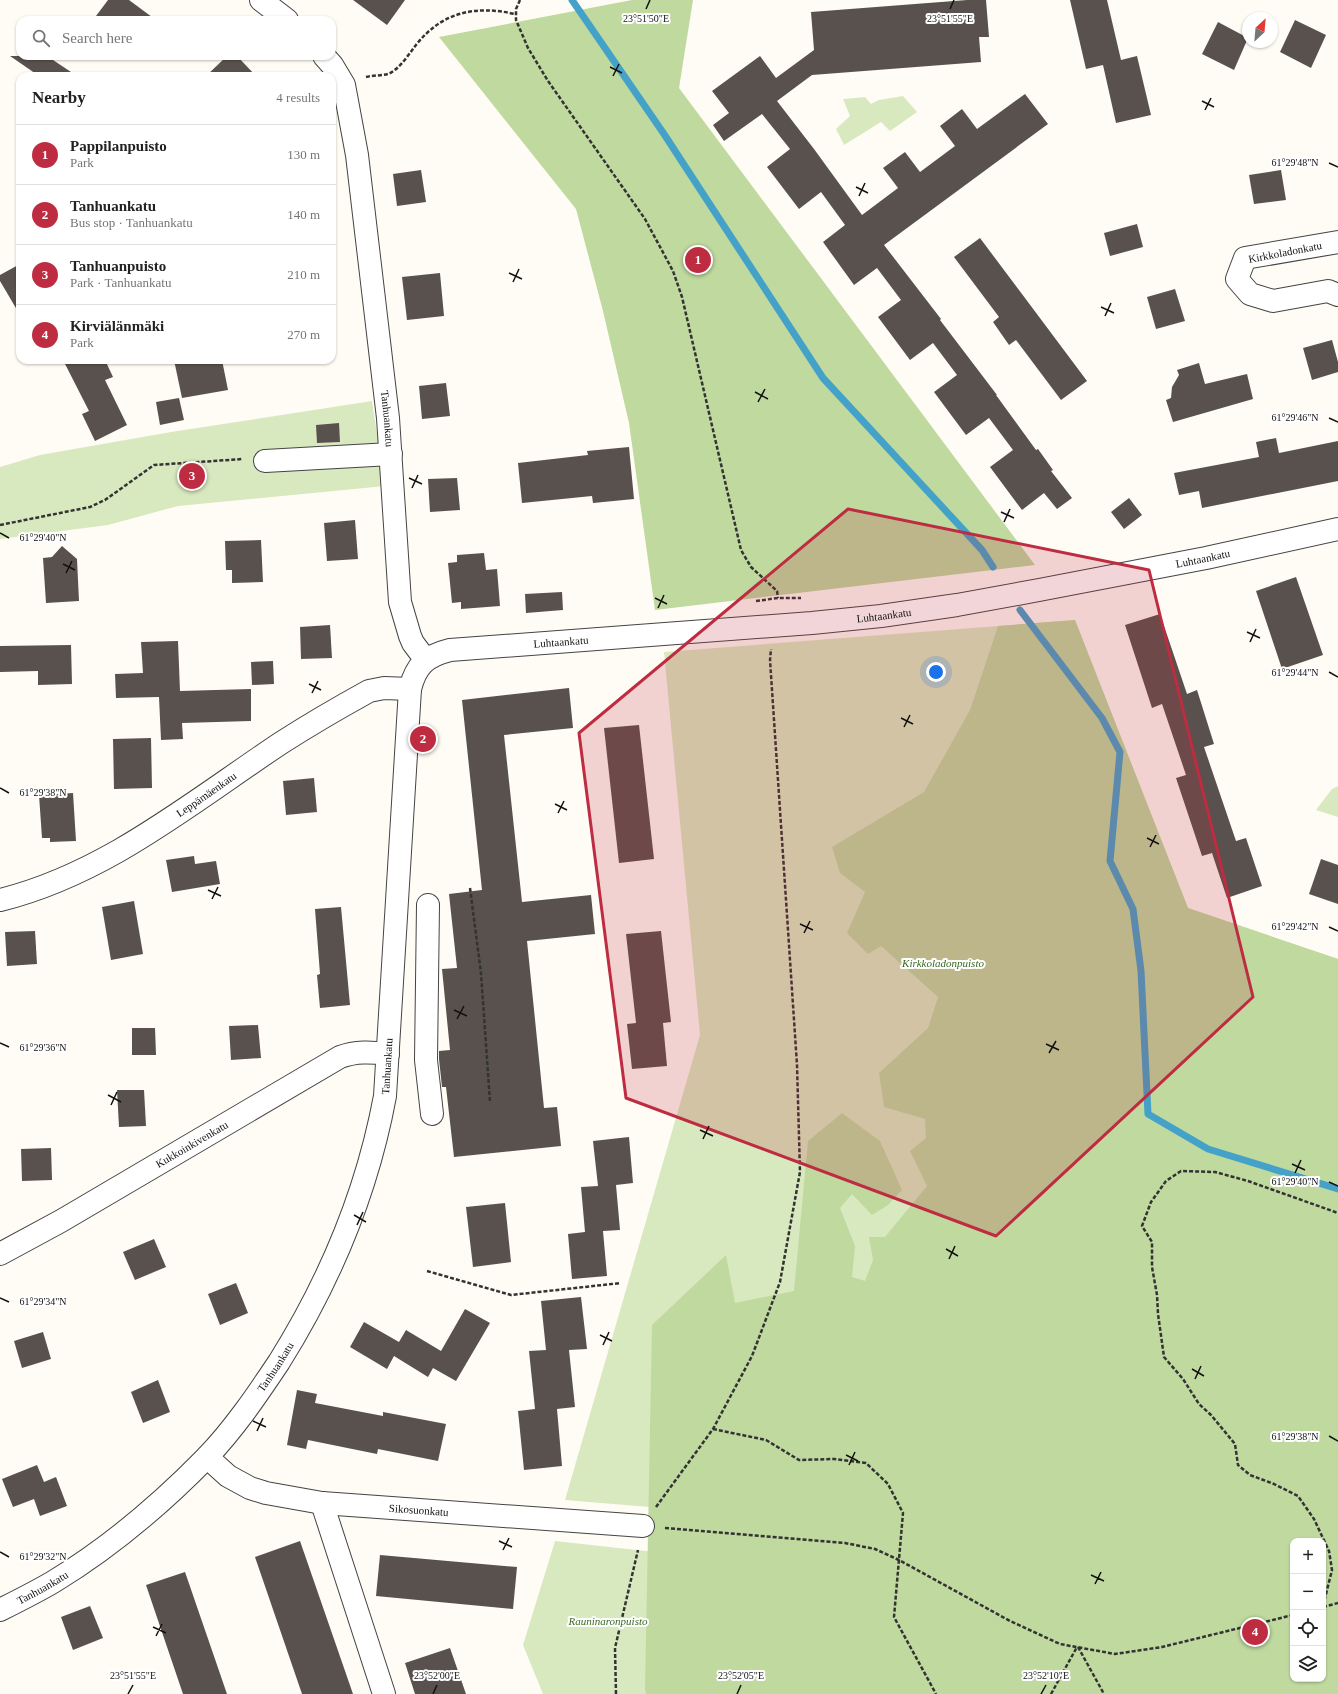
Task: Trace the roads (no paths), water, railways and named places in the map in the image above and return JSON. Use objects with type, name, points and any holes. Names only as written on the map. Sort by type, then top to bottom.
[{"type":"street","points":[[261,0],[282,16]]},
{"type":"street","name":"Tanhuankatu","points":[[0,1610],[53,1582],[108,1544],[158,1503],[207,1457],[241,1417],[270,1375],[311,1307],[336,1256],[350,1222],[373,1150],[385,1096],[410,689],[416,672],[426,659],[413,644],[400,602],[391,454],[358,155],[344,85],[328,60]]},
{"type":"street","name":"Kirkkoladonkatu","points":[[1338,242],[1245,258],[1237,279],[1250,294],[1273,301],[1328,291],[1338,295]]},
{"type":"street","points":[[265,462],[391,454]]},
{"type":"street","name":"Luhtaankatu","points":[[426,659],[437,653],[450,650],[774,626],[881,616],[957,605],[1206,558],[1338,529]]},
{"type":"street","name":"Leppämäenkatu","points":[[0,900],[23,894],[85,869],[149,833],[281,743],[369,691],[384,688],[410,689]]},
{"type":"street","points":[[428,905],[426,1060],[432,1114]]},
{"type":"street","name":"Kukkoinkivenkatu","points":[[0,1254],[61,1221],[340,1057],[347,1054],[364,1052],[388,1054]]},
{"type":"street","name":"Sikosuonkatu","points":[[207,1457],[228,1476],[250,1488],[266,1493],[322,1503],[643,1526]]},
{"type":"street","points":[[322,1503],[384,1694]]},
{"type":"waterway","points":[[572,0],[664,134],[823,378],[982,550],[993,567]]},
{"type":"waterway","points":[[1020,610],[1102,718],[1120,752],[1110,861],[1133,909],[1141,971],[1148,1114],[1208,1149],[1338,1189]]},
{"type":"place","name":"Pappilanpuisto","points":[[698,260]]},
{"type":"place","name":"Tanhuanpuisto","points":[[192,476]]},
{"type":"place","name":"Tanhuankatu","points":[[423,739]]},
{"type":"place","name":"Kirviälänmäki","points":[[1255,1632]]},
{"type":"park label","name":"Kirkkoladonpuisto","points":[[943,963]]},
{"type":"park label","name":"Rauninaronpuisto","points":[[608,1621]]}]
